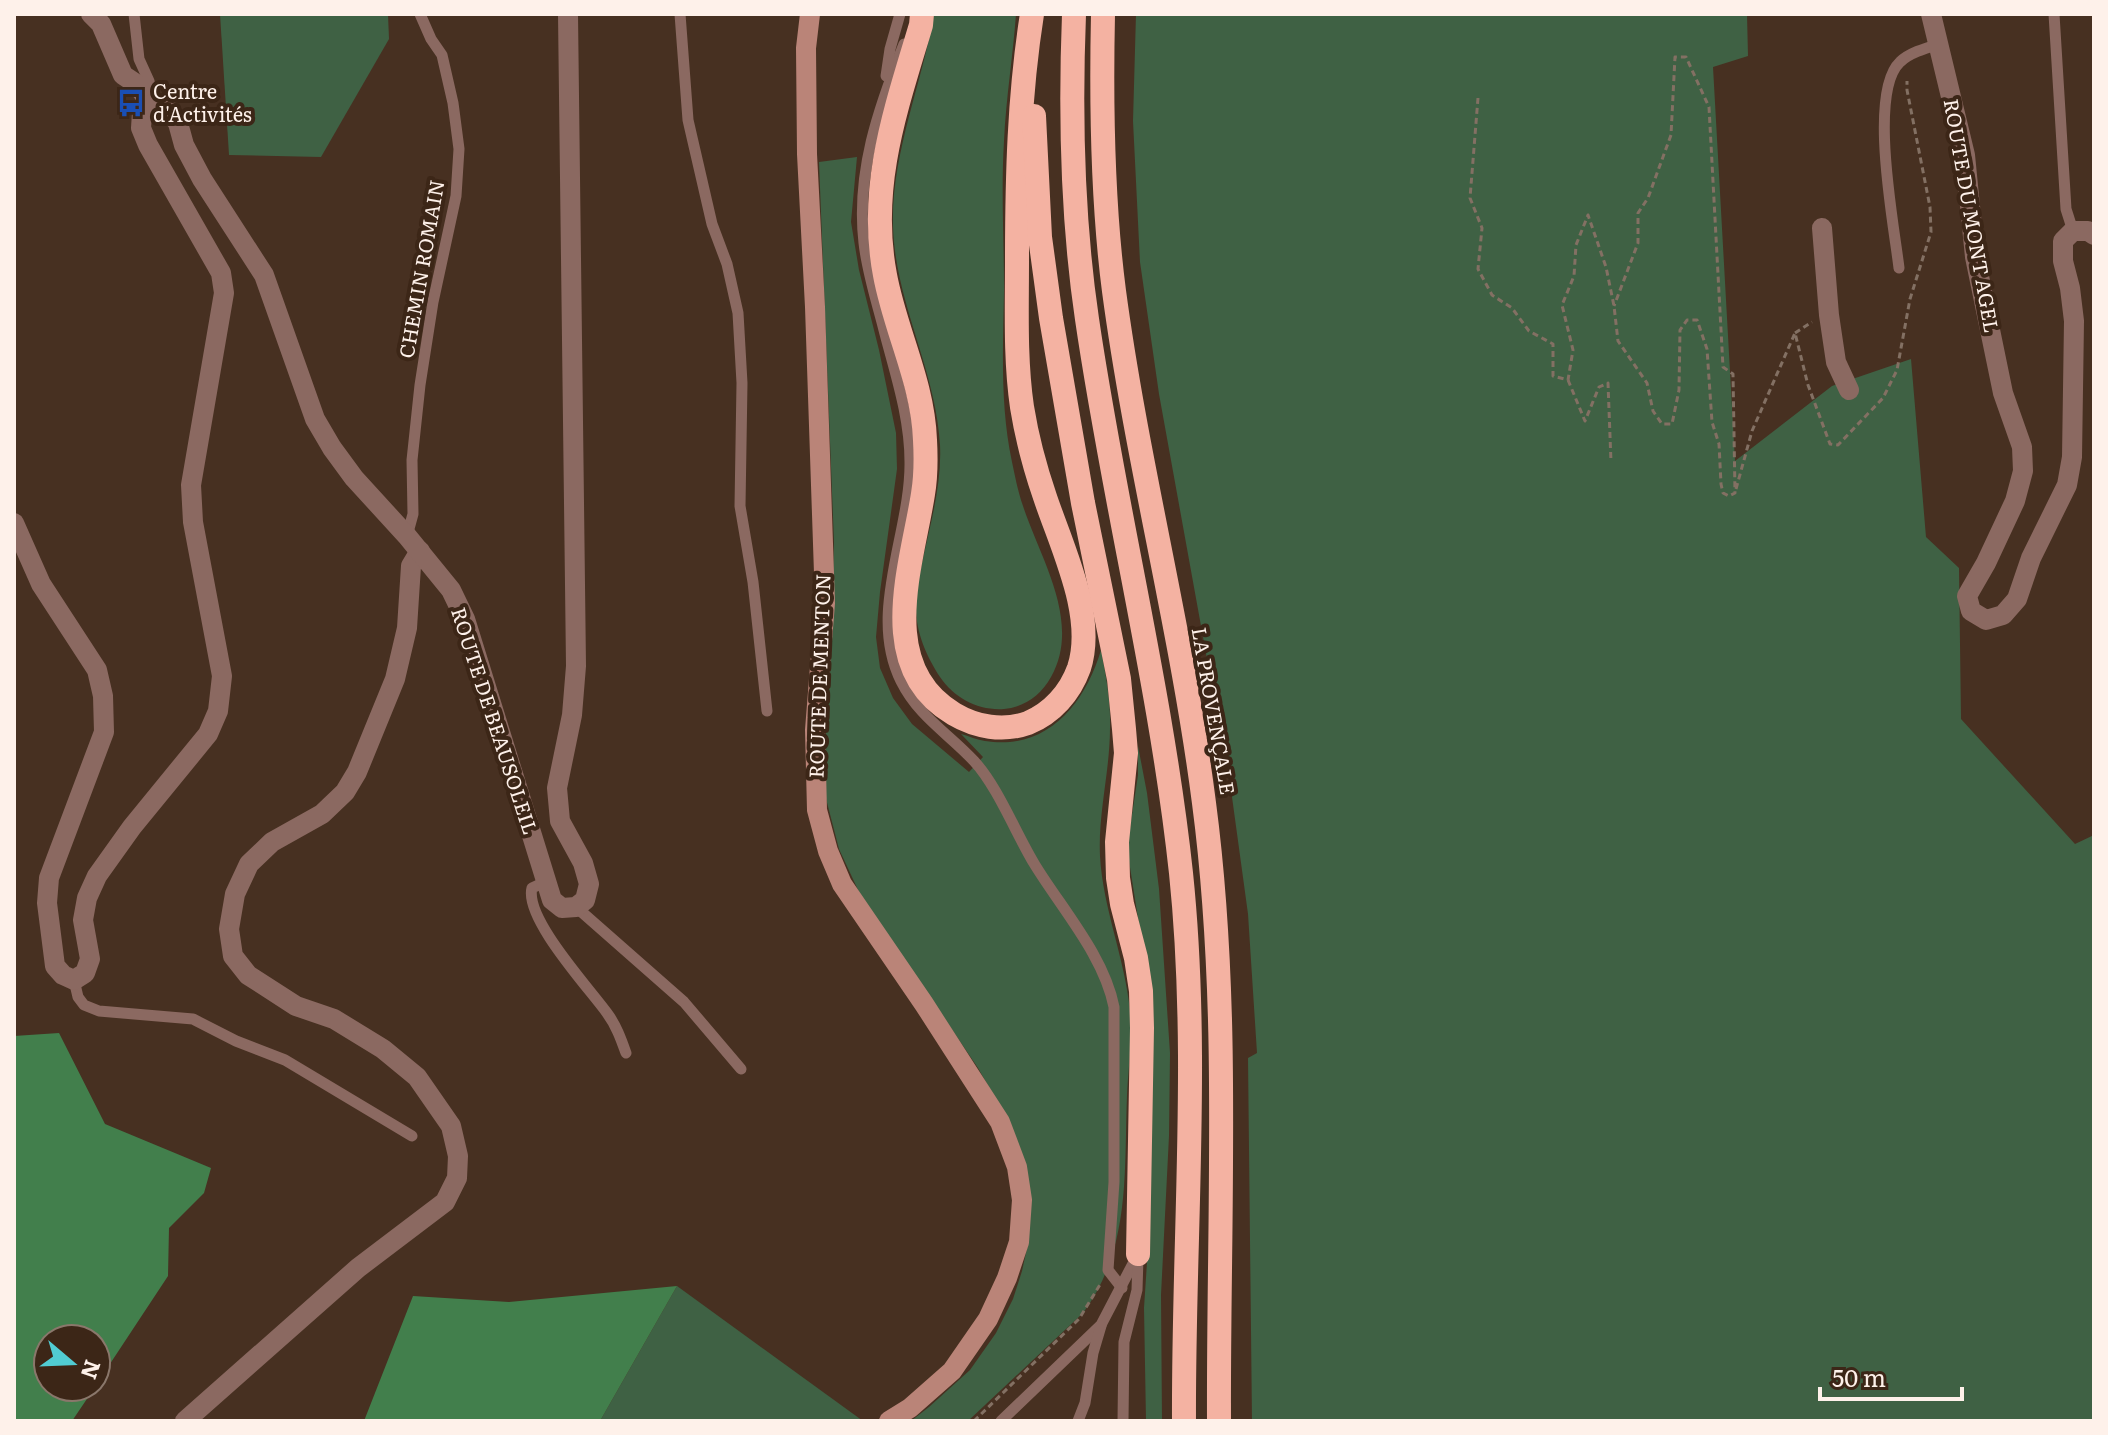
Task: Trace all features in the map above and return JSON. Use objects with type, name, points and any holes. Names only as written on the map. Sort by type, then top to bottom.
[{"type":"highway","points":[[922,14],[887,143],[879,207],[885,278],[922,405],[925,435],[923,495],[907,574],[904,623],[913,667],[935,701],[967,722],[1003,728],[1034,720],[1061,700],[1072,685],[1083,648],[1082,606],[1030,445],[1018,370],[1020,108],[1033,14]]},
{"type":"highway","points":[[1033,14],[1033,107],[1040,237],[1066,411],[1119,679],[1124,729],[1126,753],[1118,854],[1122,904],[1141,991],[1142,1028],[1138,1254]]},
{"type":"highway","points":[[1074,14],[1073,151],[1078,245],[1087,319],[1165,749],[1181,875],[1190,1022],[1184,1421]]},
{"type":"highway","name":"LA PROVENÇALE","points":[[1103,14],[1101,86],[1104,171],[1114,288],[1127,377],[1189,705],[1214,887],[1222,1075],[1219,1421]]},
{"type":"main road","name":"ROUTE DE MENTON","points":[[810,14],[806,48],[807,154],[825,603],[815,730],[817,810],[828,851],[842,884],[1000,1122],[1017,1167],[1022,1200],[1019,1242],[988,1319],[952,1371],[910,1408],[889,1421]]},
{"type":"main road","name":"ROUTE DE MENTON","points":[[807,68],[823,14]]},
{"type":"street","name":"ROUTE DE BEAUSOLEIL","points":[[91,14],[101,24],[123,75],[135,83],[152,104],[166,107],[178,123],[184,145],[202,179],[264,275],[315,419],[332,448],[354,478],[451,590],[465,619],[545,882],[552,900],[562,908],[576,907],[585,900],[589,884],[583,863],[560,821],[557,788],[572,715],[576,666],[568,14]]},
{"type":"street","name":"ROUTE DU MONT AGEL","points":[[1931,14],[1965,155],[1975,257],[2003,393],[2022,447],[2023,471],[2015,501],[1967,596],[1971,611],[1986,620],[2003,615],[2017,599],[2031,558],[2067,485],[2072,457],[2074,321],[2063,261],[2063,241],[2073,231]]},
{"type":"street","points":[[14,523],[41,584],[97,670],[103,696],[104,732],[49,878],[47,903],[55,966],[63,975],[74,980],[85,973],[90,959],[83,920],[87,898],[97,876],[132,827],[208,734],[218,711],[222,676],[193,522],[191,485],[224,293],[221,273],[141,128],[142,113],[152,104]]},
{"type":"street","points":[[1822,228],[1836,362],[1849,390]]},
{"type":"street","points":[[2073,231],[2088,231],[2094,235]]},
{"type":"street","points":[[185,1421],[358,1268],[445,1202],[457,1178],[458,1156],[451,1126],[417,1077],[383,1049],[334,1019],[296,1006],[248,975],[233,956],[229,929],[235,894],[249,864],[272,842],[322,814],[345,792],[357,772],[395,679],[407,628],[413,544]]},
{"type":"lane","points":[[134,14],[139,59],[149,81],[152,104]]},
{"type":"lane","name":"CHEMIN ROMAIN","points":[[413,544],[412,460],[420,385],[433,302],[456,196],[459,149],[442,55],[420,14]]},
{"type":"lane","points":[[680,14],[688,120],[712,224],[727,264],[738,313],[742,383],[740,506],[753,582],[767,711]]},
{"type":"lane","points":[[900,14],[871,136],[863,204],[864,243],[909,431],[911,465],[889,611],[892,660],[918,708],[976,763],[989,782],[1035,865],[1096,959],[1111,991],[1114,1007],[1114,1182],[1108,1270],[1122,1288]]},
{"type":"lane","points":[[881,100],[915,14]]},
{"type":"lane","points":[[2054,14],[2066,209],[2073,231]]},
{"type":"lane","points":[[1899,268],[1884,141],[1885,102],[1889,81],[1899,62],[1939,44]]},
{"type":"lane","points":[[545,882],[532,888],[530,896],[538,917],[576,976],[608,1015],[626,1053]]},
{"type":"lane","points":[[576,907],[684,1002],[741,1069]]},
{"type":"lane","points":[[74,980],[78,997],[84,1005],[99,1011],[193,1019],[236,1041],[285,1060],[412,1136]]},
{"type":"lane","points":[[1078,1421],[1085,1403],[1101,1325],[1138,1254]]},
{"type":"lane","points":[[1123,1421],[1124,1342],[1137,1290],[1138,1254]]},
{"type":"lane","points":[[1001,1421],[1101,1325]]},
{"type":"path","points":[[1611,462],[1608,383],[1599,387],[1585,421],[1568,380],[1573,350],[1562,305],[1574,276],[1576,245],[1588,215],[1606,267],[1618,341],[1647,383],[1653,411],[1662,424],[1672,424],[1679,390],[1680,330],[1687,320],[1697,320],[1707,349],[1712,422],[1719,444],[1723,493],[1729,496],[1735,493],[1752,431],[1795,333],[1808,385],[1830,444],[1838,445],[1883,398],[1897,370],[1910,299],[1931,232],[1930,207],[1907,90],[1909,56]]},
{"type":"path","points":[[1614,306],[1638,243],[1638,213],[1648,198],[1671,135],[1675,57],[1686,57],[1709,107],[1723,367],[1733,374],[1735,493]]},
{"type":"path","points":[[1478,98],[1470,198],[1482,228],[1478,269],[1492,295],[1512,308],[1529,331],[1553,344],[1553,376],[1568,380]]},
{"type":"path","points":[[974,1421],[1079,1319],[1108,1270]]},
{"type":"green space","points":[[220,14],[388,14],[389,39],[321,157],[229,155]]},
{"type":"green space","points":[[934,14],[1016,14],[1003,159],[1004,398],[1008,441],[1018,490],[1055,590],[1062,634],[1059,656],[1047,683],[1025,703],[1004,709],[976,705],[960,697],[946,684],[927,653],[916,617],[918,586],[937,490],[940,445],[931,390],[901,282],[893,226],[902,146]]},
{"type":"green space","points":[[1136,14],[1747,14],[1748,56],[1713,67],[1735,461],[1832,386],[1911,359],[1926,537],[1959,568],[1961,719],[2075,844],[2094,835],[2094,1421],[1252,1421],[1248,1058],[1257,1053],[1248,914],[1232,797],[1159,394],[1140,262],[1133,121]]},
{"type":"green space","points":[[857,157],[851,222],[896,433],[897,469],[876,637],[880,668],[893,698],[912,724],[969,772],[983,757],[961,734],[1007,742],[1027,739],[1045,731],[1074,705],[1094,670],[1101,650],[1109,698],[1109,744],[1100,856],[1131,1022],[1124,1181],[1117,1236],[1099,1288],[1083,1313],[968,1421],[911,1421],[970,1370],[996,1333],[1013,1299],[1022,1271],[1029,1239],[1007,1119],[978,1068],[859,892],[839,849],[823,787],[834,542],[819,162]]},
{"type":"green space","points":[[1138,746],[1159,889],[1170,1053],[1161,1295],[1162,1421],[1146,1421],[1144,1308],[1150,1217],[1140,931],[1127,848],[1138,775]]},
{"type":"green space","points":[[59,1033],[105,1124],[211,1168],[204,1193],[169,1228],[168,1276],[112,1361],[112,1323],[32,1323],[32,1403],[84,1403],[72,1421],[14,1421],[14,1036]]},
{"type":"green space","points":[[677,1286],[863,1421],[600,1421]]},
{"type":"green space","points":[[677,1286],[600,1421],[364,1421],[413,1296],[509,1302]]},
{"type":"place","name":"Centre d'Activités","points":[[131,103]]}]
